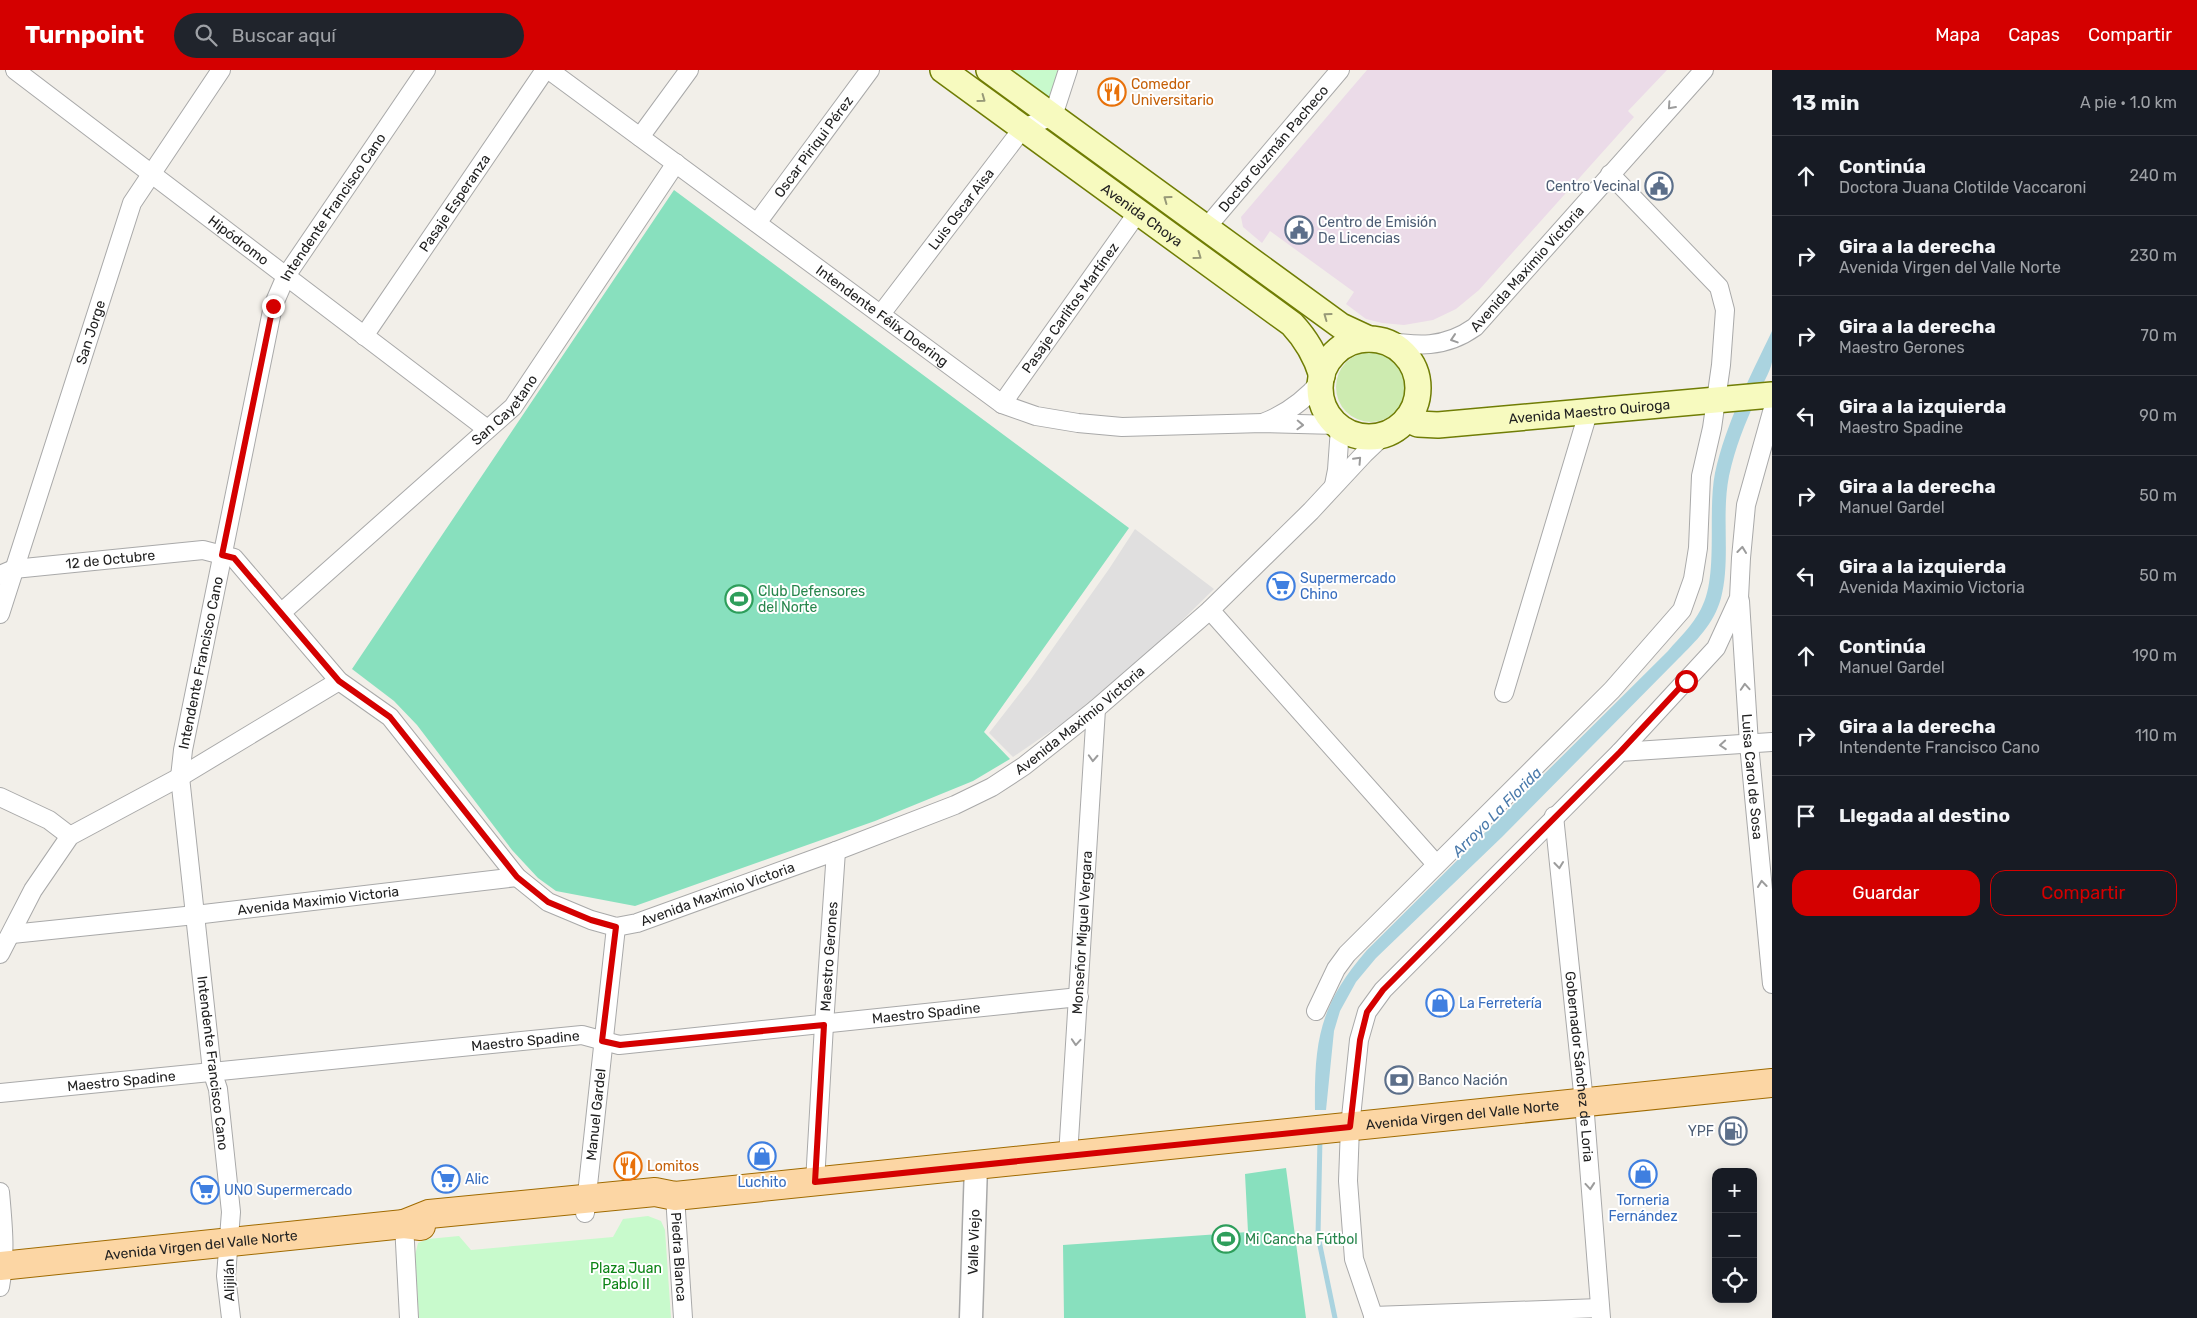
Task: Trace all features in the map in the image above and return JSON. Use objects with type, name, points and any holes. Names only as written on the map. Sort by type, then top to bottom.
[{"type":"main road","name":"Avenida Choya","points":[[942,70],[1292,324],[1303,336],[1312,352],[1321,379]]},
{"type":"main road","name":"Avenida Choya","points":[[989,70],[1341,326],[1376,340]]},
{"type":"main road","points":[[1376,340],[1394,346],[1405,355],[1413,366],[1418,394],[1414,407],[1407,419],[1397,429],[1384,435],[1361,437],[1339,426],[1323,405],[1321,379],[1328,361],[1339,349],[1354,342],[1376,340]]},
{"type":"main road","name":"Avenida Maestro Quiroga","points":[[1407,419],[1418,424],[1438,425],[1588,413],[1724,399],[1769,401]]},
{"type":"main road","name":"Avenida Virgen del Valle Norte","points":[[1,1273],[229,1242],[404,1224],[429,1214],[586,1205],[655,1192],[675,1196],[1772,1083]]},
{"type":"street","name":"Hipódromo","points":[[15,70],[487,429]]},
{"type":"street","name":"San Jorge","points":[[0,614],[7,572],[132,203],[221,70]]},
{"type":"street","name":"Intendente Francisco Cano","points":[[229,1242],[231,1212],[218,1089],[212,1071],[180,777],[183,750],[273,306],[286,276],[426,70]]},
{"type":"street","name":"Pasaje Esperanza","points":[[364,336],[546,70]]},
{"type":"street","name":"Intendente Félix Doering","points":[[550,70],[1002,404],[1036,416],[1078,423],[1113,426],[1262,424],[1339,426]]},
{"type":"street","points":[[640,137],[689,70]]},
{"type":"street","name":"Oscar Piriqui Pérez","points":[[757,223],[870,70]]},
{"type":"street","points":[[1023,128],[1053,116],[1068,70]]},
{"type":"street","name":"Doctor Guzmán Pacheco","points":[[1206,228],[1340,70]]},
{"type":"street","name":"Avenida Maximio Victoria","points":[[1376,340],[1426,345],[1461,338],[1476,327],[1704,70]]},
{"type":"street","name":"Luis Oscar Aisa","points":[[881,314],[1023,128]]},
{"type":"street","name":"San Cayetano","points":[[282,612],[513,408],[676,164]]},
{"type":"street","points":[[1316,1011],[1336,969],[1347,954],[1612,690],[1682,610],[1692,579],[1698,548],[1701,476],[1724,399],[1726,310],[1719,287],[1610,174]]},
{"type":"street","name":"Pasaje Carlitos Martínez","points":[[1002,404],[1138,212]]},
{"type":"street","name":"Intendente Félix Doering","points":[[1262,424],[1291,409],[1311,393],[1321,379]]},
{"type":"street","points":[[1600,1313],[1373,1317],[1354,1259],[1343,1127],[1367,1012],[1383,990],[1554,816],[1620,752],[1716,648],[1739,598],[1746,505],[1769,401]]},
{"type":"street","points":[[1504,693],[1588,413]]},
{"type":"street","points":[[1334,486],[1339,456],[1339,426]]},
{"type":"street","name":"Avenida Maximio Victoria","points":[[12,934],[195,915],[517,877],[548,902],[591,920],[616,927],[637,923],[836,851],[955,805],[992,787],[1024,766],[1096,709],[1210,610],[1311,511],[1384,435]]},
{"type":"street","name":"12 de Octubre","points":[[7,572],[203,550],[222,555]]},
{"type":"street","points":[[222,555],[234,558],[339,681],[390,717],[517,877]]},
{"type":"street","name":"Luisa Carol de Sosa","points":[[1739,598],[1749,744],[1772,984]]},
{"type":"street","points":[[1210,610],[1436,864]]},
{"type":"street","points":[[0,954],[33,890],[70,836],[180,777],[339,681]]},
{"type":"street","name":"Monseñor Miguel Vergara","points":[[1068,1156],[1096,709]]},
{"type":"street","points":[[1620,752],[1772,742]]},
{"type":"street","points":[[0,796],[49,820],[70,836]]},
{"type":"street","name":"Gobernador Sánchez de Loria","points":[[1554,816],[1584,1102],[1600,1313]]},
{"type":"street","name":"Maestro Gerones","points":[[815,1182],[836,851]]},
{"type":"street","name":"Manuel Gardel","points":[[586,1205],[602,1041],[616,927]]},
{"type":"street","name":"Maestro Spadine","points":[[0,1093],[582,1036],[620,1045],[1079,997]]},
{"type":"street","name":"Valle Viejo","points":[[971,1318],[976,1166]]},
{"type":"street","points":[[0,1192],[5,1243],[1,1273]]},
{"type":"street","name":"Piedra Blanca","points":[[675,1196],[683,1318]]},
{"type":"street","points":[[404,1224],[409,1318]]},
{"type":"street","name":"Alijilán","points":[[229,1242],[226,1276],[231,1318]]},
{"type":"shaded area","points":[[1367,70],[1667,70],[1628,111],[1634,117],[1479,290],[1456,309],[1433,320],[1404,325],[1366,319],[1346,304],[1354,292],[1270,231],[1262,243],[1243,227],[1241,217]]},
{"type":"shaded area","points":[[1135,529],[1214,589],[1153,649],[1067,720],[1013,757],[989,733],[1031,679]]},
{"type":"green space","points":[[1005,70],[1061,70],[1054,90],[1049,96],[1039,95]]},
{"type":"green space","name":"Club Defensores del Norte","points":[[674,190],[1129,528],[984,732],[1010,759],[973,781],[875,821],[635,906],[556,891],[538,878],[512,850],[417,725],[394,701],[352,669]]},
{"type":"green space","points":[[1371,352],[1384,355],[1396,362],[1403,374],[1406,387],[1403,400],[1396,412],[1384,419],[1371,422],[1358,419],[1346,412],[1339,400],[1336,387],[1339,374],[1346,362],[1358,355]]},
{"type":"green space","name":"Mi Cancha Fútbol","points":[[1286,1168],[1306,1318],[1064,1318],[1063,1245],[1248,1232],[1245,1174]]},
{"type":"green space","name":"Plaza Juan Pablo II","points":[[648,1216],[661,1221],[665,1230],[671,1318],[419,1318],[415,1255],[418,1243],[428,1239],[459,1236],[471,1250],[613,1237],[623,1219]]},
{"type":"water","points":[[1772,331],[1771,366],[1744,426],[1729,476],[1726,506],[1724,583],[1714,616],[1704,632],[1691,646],[1502,837],[1376,958],[1356,982],[1340,1011],[1334,1031],[1326,1110],[1315,1110],[1316,1063],[1323,1024],[1339,988],[1351,970],[1367,950],[1668,651],[1698,615],[1710,580],[1715,473],[1725,436],[1739,400]]},
{"type":"waterway","name":"Arroyo La Florida","points":[[1320,1138],[1318,1236],[1335,1318]]},
{"type":"place","name":"Comedor Universitario","points":[[1112,92]]},
{"type":"place","name":"Centro Vecinal","points":[[1659,186]]},
{"type":"place","name":"Centro de Emisión De Licencias","points":[[1299,230]]},
{"type":"place","name":"Supermercado Chino","points":[[1281,586]]},
{"type":"place","name":"Club Defensores del Norte","points":[[739,599]]},
{"type":"place","name":"La Ferretería","points":[[1440,1003]]},
{"type":"place","name":"Banco Nación","points":[[1399,1080]]},
{"type":"place","name":"YPF","points":[[1733,1131]]},
{"type":"place","name":"Luchito","points":[[762,1156]]},
{"type":"place","name":"Lomitos","points":[[628,1166]]},
{"type":"place","name":"Torneria Fernández","points":[[1643,1174]]},
{"type":"place","name":"Alic","points":[[446,1179]]},
{"type":"place","name":"UNO Supermercado","points":[[205,1190]]},
{"type":"place","name":"Mi Cancha Fútbol","points":[[1226,1239]]},
{"type":"route","points":[[273,306],[222,555],[234,558],[339,681],[390,717],[517,877],[548,902],[591,920],[616,927],[602,1041],[620,1045],[824,1025],[815,1182],[1350,1127],[1360,1040],[1367,1012],[1383,990],[1554,816],[1620,752],[1686,681]]}]
